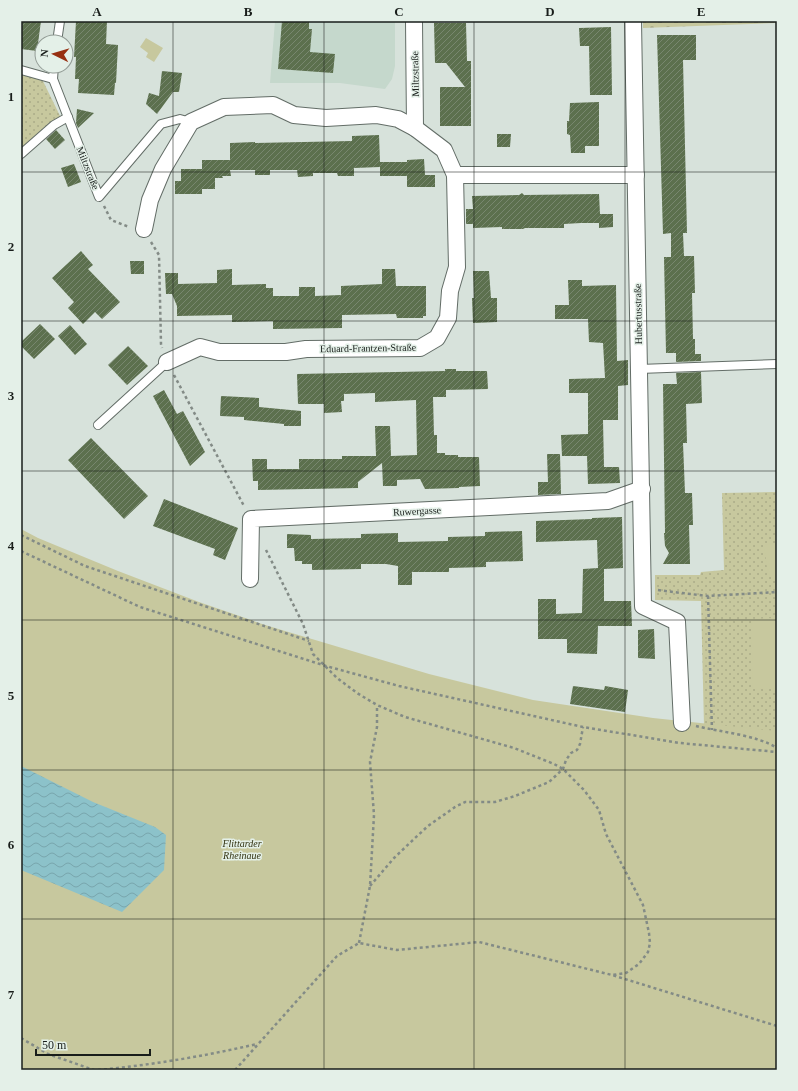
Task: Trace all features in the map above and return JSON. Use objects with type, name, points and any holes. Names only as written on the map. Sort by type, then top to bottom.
[{"type":"street","name":"Miltzstraße","points":[[414,21],[416,128]]},
{"type":"street","name":"Hubertusstraße","points":[[633,21],[643,606],[677,622],[682,723]]},
{"type":"street","name":"Miltzstraße","points":[[191,122],[224,106],[273,105],[294,115],[326,118],[376,115],[398,119],[416,128],[444,150],[455,175]]},
{"type":"street","points":[[144,229],[150,200],[163,169],[191,122]]},
{"type":"street","points":[[455,175],[636,175]]},
{"type":"street","name":"Eduard-Frantzen-Straße","points":[[167,362],[200,347],[219,352],[278,352],[306,349],[420,348],[437,338],[448,318],[450,291],[456,267],[455,175]]},
{"type":"street","name":"Ruwergasse","points":[[251,519],[608,501],[642,489]]},
{"type":"street","points":[[250,579],[251,519]]},
{"type":"lane","points":[[58,34],[60,21]]},
{"type":"lane","points":[[21,70],[53,79]]},
{"type":"lane","name":"Miltzstraße","points":[[53,74],[53,79],[99,197],[161,124],[180,119],[191,122]]},
{"type":"lane","points":[[21,154],[54,125],[68,117]]},
{"type":"lane","points":[[98,425],[167,362]]},
{"type":"lane","points":[[639,369],[777,364]]},
{"type":"path","points":[[99,197],[111,220],[126,227],[144,229],[159,255],[161,344],[167,362],[251,519]]},
{"type":"path","points":[[21,535],[85,566],[309,642]]},
{"type":"path","points":[[265,547],[303,624],[313,654],[337,678],[357,693],[377,705],[405,717],[514,748],[563,769],[584,790],[599,810],[606,834],[643,905],[650,943],[648,952],[639,964],[626,973],[612,975]]},
{"type":"path","points":[[21,551],[140,607],[326,666],[399,686],[583,727],[680,743],[777,752]]},
{"type":"path","points":[[643,582],[658,590],[708,596],[777,592]]},
{"type":"path","points":[[708,596],[712,730]]},
{"type":"path","points":[[360,943],[370,886],[374,815],[370,762],[377,726],[377,705]]},
{"type":"path","points":[[682,723],[751,738],[772,744],[777,748]]},
{"type":"path","points":[[370,886],[394,858],[414,839],[455,806],[465,802],[495,802],[549,782],[563,769],[566,760],[577,750],[580,744],[583,727]]},
{"type":"path","points":[[235,1070],[337,956],[360,943],[397,950],[479,942],[612,975],[777,1026]]},
{"type":"path","points":[[21,1038],[48,1054],[94,1070]]},
{"type":"path","points":[[98,1070],[133,1067],[204,1056],[258,1044]]},
{"type":"shaded area","points":[[275,21],[395,21],[395,66],[392,79],[385,89],[340,83],[270,83]]},
{"type":"green space","points":[[643,21],[777,21],[777,65],[776,23],[643,28]]},
{"type":"green space","points":[[146,38],[163,48],[154,62],[146,57],[148,53],[140,47]]},
{"type":"green space","points":[[21,75],[42,79],[62,120],[21,157]]},
{"type":"green space","points":[[777,492],[777,739],[704,726],[701,601],[655,600],[655,575],[700,575],[701,572],[724,570],[722,493]]},
{"type":"green space","name":"Flittarder Rheinaue","points":[[21,529],[38,538],[118,571],[199,602],[265,625],[429,674],[533,700],[653,718],[777,731],[777,1070],[21,1070]]},
{"type":"green space","points":[[777,543],[777,576],[768,576],[764,545]]},
{"type":"green space","points":[[777,618],[777,688],[753,689],[751,619]]},
{"type":"water","points":[[21,766],[93,802],[155,827],[166,835],[164,870],[122,912],[21,870]]},
{"type":"building","points":[[21,21],[41,21],[39,34],[34,34],[34,51],[21,49]]},
{"type":"building","points":[[76,21],[107,21],[106,44],[118,45],[114,95],[78,93],[79,79],[75,79],[76,57],[74,57]]},
{"type":"building","points":[[282,21],[309,21],[309,29],[312,29],[310,52],[335,54],[333,73],[278,69]]},
{"type":"building","points":[[434,23],[466,23],[467,61],[471,61],[471,126],[440,126],[440,87],[465,87],[446,63],[435,63]]},
{"type":"building","points":[[611,27],[612,95],[590,95],[589,46],[580,46],[579,28]]},
{"type":"building","points":[[657,35],[696,35],[696,60],[683,60],[687,233],[683,233],[684,256],[694,256],[695,293],[692,293],[693,339],[695,339],[695,354],[701,354],[701,361],[676,362],[676,353],[666,353],[664,257],[671,257],[671,233],[663,234]]},
{"type":"building","points":[[162,71],[182,73],[179,92],[173,92],[157,114],[146,104],[149,93],[159,96]]},
{"type":"building","points":[[599,102],[599,146],[585,146],[585,153],[571,153],[570,135],[567,134],[567,121],[569,121],[570,103]]},
{"type":"building","points":[[77,109],[94,113],[78,128],[76,123]]},
{"type":"building","points":[[56,130],[65,140],[55,149],[46,139]]},
{"type":"building","points":[[497,134],[511,134],[510,147],[497,147]]},
{"type":"building","points":[[379,135],[380,162],[407,162],[407,160],[424,159],[425,175],[435,175],[435,187],[407,187],[407,176],[380,176],[380,167],[354,168],[354,176],[338,176],[337,173],[313,173],[313,176],[298,177],[297,170],[270,170],[270,175],[255,175],[255,170],[230,170],[231,176],[215,178],[215,189],[202,189],[202,194],[175,194],[175,181],[181,181],[181,169],[202,169],[202,160],[230,160],[230,143],[352,141],[352,136]]},
{"type":"building","points":[[74,164],[81,182],[68,187],[61,168]]},
{"type":"building","points":[[522,193],[524,195],[599,194],[600,214],[613,214],[613,227],[599,228],[599,223],[581,223],[564,224],[564,228],[502,229],[502,227],[473,228],[473,224],[466,224],[466,209],[473,209],[472,196],[519,195]]},
{"type":"building","points":[[81,251],[93,265],[88,269],[120,302],[102,319],[95,312],[83,324],[68,308],[74,302],[52,278]]},
{"type":"building","points":[[130,261],[144,261],[144,274],[131,274]]},
{"type":"building","points":[[232,269],[232,285],[266,284],[266,288],[273,288],[273,296],[299,296],[299,287],[315,287],[315,296],[341,295],[341,286],[382,284],[382,269],[395,269],[396,286],[426,286],[426,316],[423,316],[423,318],[397,318],[396,314],[342,315],[342,328],[273,329],[273,321],[232,322],[232,315],[177,316],[177,306],[172,294],[166,294],[165,273],[178,273],[178,284],[217,283],[217,270]]},
{"type":"building","points":[[473,271],[489,271],[491,298],[497,298],[497,322],[473,323]]},
{"type":"building","points":[[568,280],[582,280],[582,286],[616,285],[617,361],[628,360],[628,385],[618,386],[618,420],[603,420],[604,467],[619,467],[620,483],[588,484],[587,456],[562,456],[561,435],[588,434],[588,393],[569,393],[569,379],[605,378],[603,343],[589,342],[588,319],[555,319],[555,305],[569,305]]},
{"type":"building","points":[[40,324],[55,339],[34,359],[21,346],[21,342]]},
{"type":"building","points":[[70,325],[87,344],[75,355],[58,336]]},
{"type":"building","points":[[128,346],[148,366],[127,385],[108,365]]},
{"type":"building","points":[[445,369],[456,369],[456,371],[487,371],[488,389],[446,390],[446,397],[433,397],[434,435],[437,435],[437,453],[445,453],[445,455],[458,455],[458,457],[479,457],[480,486],[425,489],[420,479],[397,480],[397,486],[383,486],[382,463],[358,482],[358,488],[258,490],[258,481],[253,481],[252,459],[267,459],[267,469],[299,469],[299,459],[342,459],[342,456],[376,456],[375,426],[390,426],[391,456],[417,455],[416,400],[375,402],[375,393],[344,394],[344,401],[341,401],[342,412],[324,413],[324,404],[298,404],[297,374],[445,371]]},
{"type":"building","points":[[701,372],[702,403],[686,404],[687,443],[683,443],[685,493],[692,493],[693,525],[689,525],[690,564],[663,564],[669,553],[665,546],[664,533],[663,384],[677,384],[676,373]]},
{"type":"building","points":[[164,390],[177,414],[183,411],[205,452],[190,466],[153,396]]},
{"type":"building","points":[[221,396],[259,398],[259,407],[301,411],[301,426],[284,426],[284,424],[244,420],[244,417],[220,416]]},
{"type":"building","points":[[91,438],[148,496],[124,519],[68,460]]},
{"type":"building","points":[[547,454],[560,454],[561,494],[538,495],[538,482],[548,482]]},
{"type":"building","points":[[164,499],[238,528],[225,560],[213,555],[215,549],[153,526]]},
{"type":"building","points":[[622,517],[623,568],[604,569],[604,601],[631,601],[632,626],[598,626],[597,654],[567,653],[567,639],[538,639],[538,599],[556,599],[556,614],[582,613],[583,569],[598,568],[597,540],[536,542],[536,521]]},
{"type":"building","points":[[522,531],[523,561],[486,562],[486,567],[449,568],[449,572],[412,572],[412,585],[398,585],[398,566],[386,564],[361,564],[361,569],[312,570],[312,564],[302,564],[302,561],[295,561],[294,548],[287,548],[287,534],[311,535],[311,539],[361,538],[361,534],[398,533],[398,542],[448,541],[448,537],[485,536],[485,532]]},
{"type":"building","points":[[654,629],[655,659],[638,658],[638,630]]},
{"type":"building","points":[[573,686],[604,690],[605,686],[628,690],[625,712],[570,704]]}]
